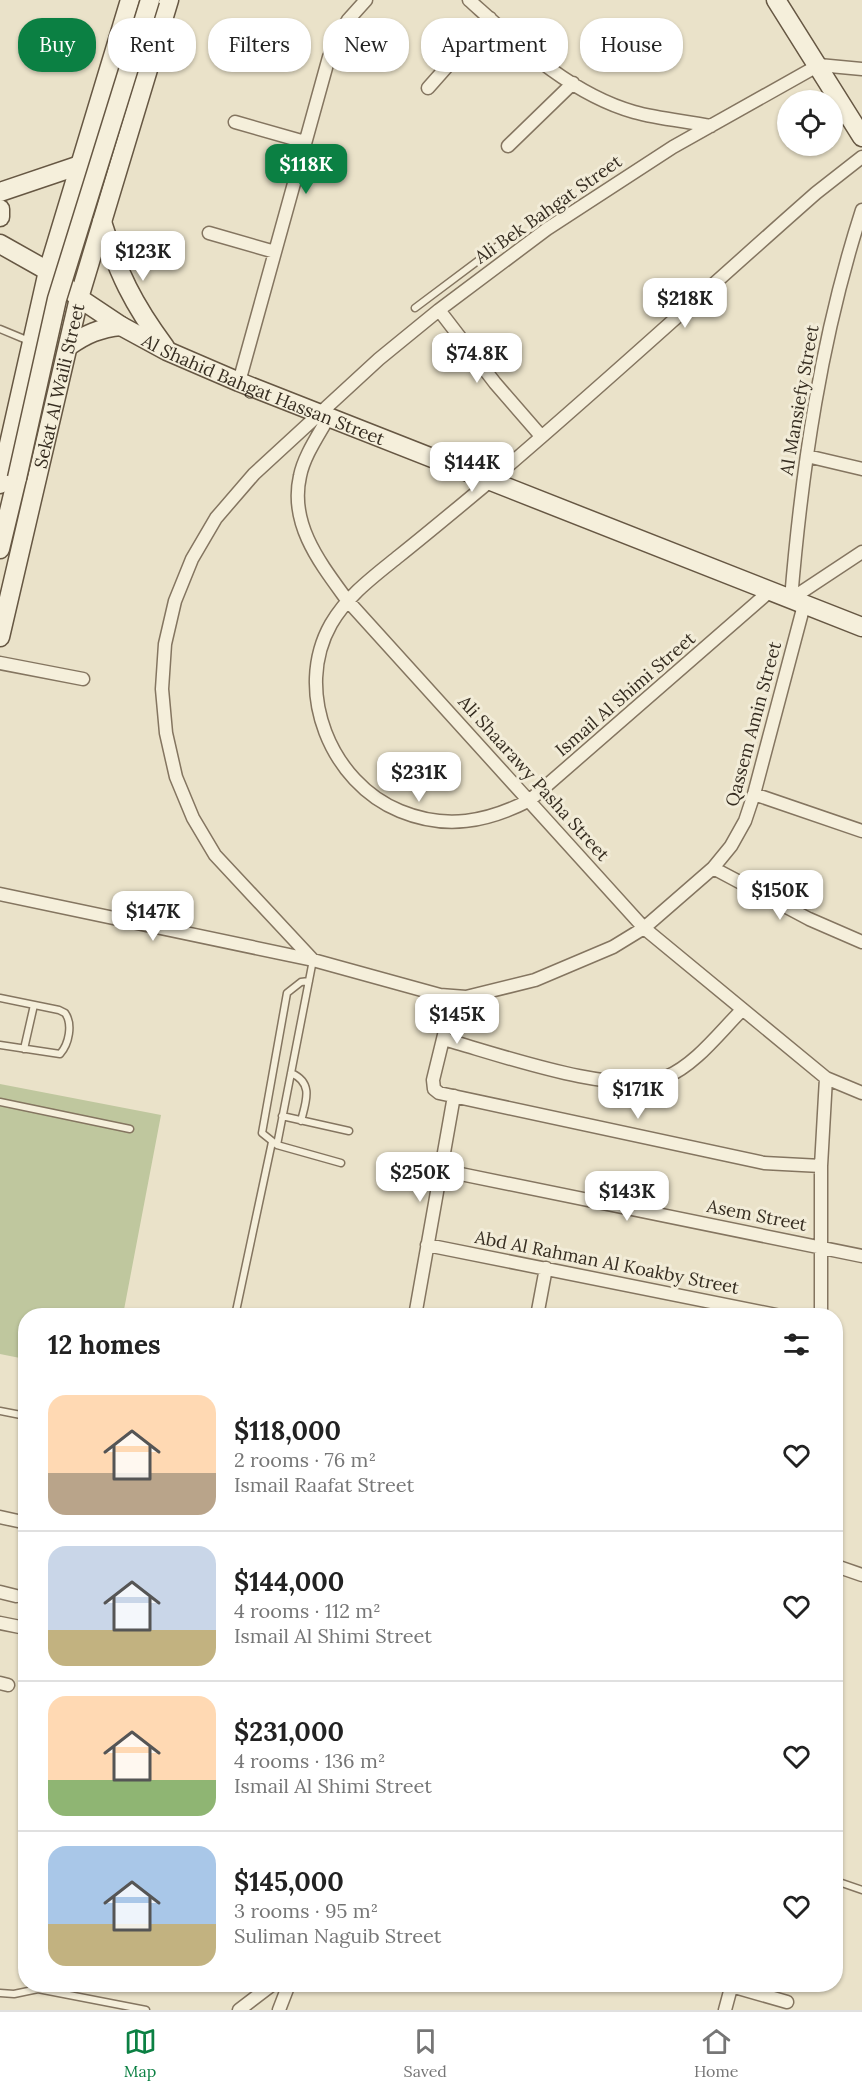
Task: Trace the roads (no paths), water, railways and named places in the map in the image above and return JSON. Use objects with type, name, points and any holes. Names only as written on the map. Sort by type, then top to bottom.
[{"type":"main road","name":"Sekat Al Waili Street","points":[[8,481],[32,342],[48,271],[130,0]]},
{"type":"main road","points":[[0,549],[8,481],[57,299],[150,0]]},
{"type":"main road","name":"Sekat Al Waili Street","points":[[0,637],[79,298],[169,0]]},
{"type":"main road","points":[[776,0],[819,65],[862,137]]},
{"type":"main road","points":[[0,192],[80,165]]},
{"type":"main road","points":[[0,209],[0,217]]},
{"type":"main road","points":[[102,222],[117,269],[138,312],[168,351]]},
{"type":"main road","name":"Al Shahid Bahgat Hassan Street","points":[[0,244],[48,271],[79,298],[121,326],[168,351],[324,416],[862,627]]},
{"type":"main road","points":[[69,346],[84,335],[102,328],[121,326]]},
{"type":"street","points":[[469,0],[490,18]]},
{"type":"street","points":[[239,382],[329,57],[348,20],[363,1]]},
{"type":"street","points":[[819,65],[862,69]]},
{"type":"street","name":"Ali Bek Bahgat Street","points":[[324,416],[439,310],[620,179],[819,65]]},
{"type":"street","points":[[428,88],[442,72]]},
{"type":"street","points":[[559,72],[592,96],[634,112],[711,126]]},
{"type":"street","points":[[508,146],[573,83]]},
{"type":"street","points":[[235,123],[305,142]]},
{"type":"street","name":"Ismail Al Shimi Street","points":[[770,591],[530,800],[504,813],[485,819],[446,823],[417,818],[389,807],[364,790],[344,768],[329,742],[320,714],[316,684],[320,655],[330,627],[346,600],[490,481],[816,193],[862,157]]},
{"type":"street","name":"Al Mansiefy Street","points":[[798,602],[799,506],[807,456],[827,334],[862,210]]},
{"type":"street","points":[[209,233],[275,252]]},
{"type":"street","points":[[439,310],[495,383],[541,436]]},
{"type":"street","points":[[313,960],[215,855],[193,818],[176,777],[166,733],[162,689],[165,644],[170,622],[175,601],[192,559],[216,519],[254,474],[324,416]]},
{"type":"street","name":"Ali Shaarawy Pasha Street","points":[[324,416],[300,476],[298,498],[301,520],[308,541],[346,600],[644,928],[741,1011],[826,1078],[862,1093]]},
{"type":"street","points":[[807,456],[862,470]]},
{"type":"street","points":[[798,602],[862,552]]},
{"type":"street","name":"Qassem Amin Street","points":[[0,894],[313,960],[453,998],[535,980],[614,947],[644,928],[713,868],[736,838],[754,794],[798,602]]},
{"type":"street","points":[[0,663],[83,679]]},
{"type":"street","points":[[754,794],[862,831]]},
{"type":"street","points":[[713,868],[809,919],[862,942]]},
{"type":"street","points":[[453,998],[433,1080],[434,1089],[440,1093],[764,1163],[821,1166]]},
{"type":"street","points":[[443,1039],[568,1072],[621,1083],[644,1083],[668,1076],[680,1069],[741,1011]]},
{"type":"street","points":[[821,1308],[821,1166],[826,1078]]},
{"type":"street","points":[[416,1308],[454,1096]]},
{"type":"street","name":"Asem Street","points":[[441,1170],[862,1256]]},
{"type":"street","name":"Abd Al Rahman Al Koakby Street","points":[[427,1245],[741,1308]]},
{"type":"street","points":[[539,1308],[546,1269]]},
{"type":"street","points":[[0,1517],[18,1521]]},
{"type":"street","points":[[843,1568],[862,1575]]},
{"type":"street","points":[[0,1592],[16,1596]]},
{"type":"street","points":[[0,1623],[18,1627]]},
{"type":"street","points":[[239,2010],[263,1992]]},
{"type":"street","points":[[279,2010],[286,1992]]},
{"type":"street","points":[[725,2010],[730,1992]]},
{"type":"street","points":[[755,1992],[787,2002]]},
{"type":"lane","points":[[415,308],[515,233]]},
{"type":"lane","points":[[459,275],[469,288]]},
{"type":"lane","points":[[0,329],[32,342]]},
{"type":"lane","points":[[237,1308],[282,1116],[313,960]]},
{"type":"lane","points":[[309,981],[300,982],[288,993],[262,1133],[274,1143],[341,1163]]},
{"type":"lane","points":[[0,998],[65,1013],[70,1024],[67,1042],[60,1053],[54,1055],[0,1045]]},
{"type":"lane","points":[[24,1049],[34,1005]]},
{"type":"lane","points":[[291,1073],[298,1076],[306,1086],[308,1093],[302,1121]]},
{"type":"lane","points":[[0,1102],[130,1129]]},
{"type":"lane","points":[[282,1116],[349,1131]]},
{"type":"lane","points":[[0,1411],[18,1414]]},
{"type":"lane","points":[[843,1883],[862,1890]]},
{"type":"lane","points":[[0,1993],[24,1992]]},
{"type":"lane","points":[[53,1992],[146,2010]]}]
